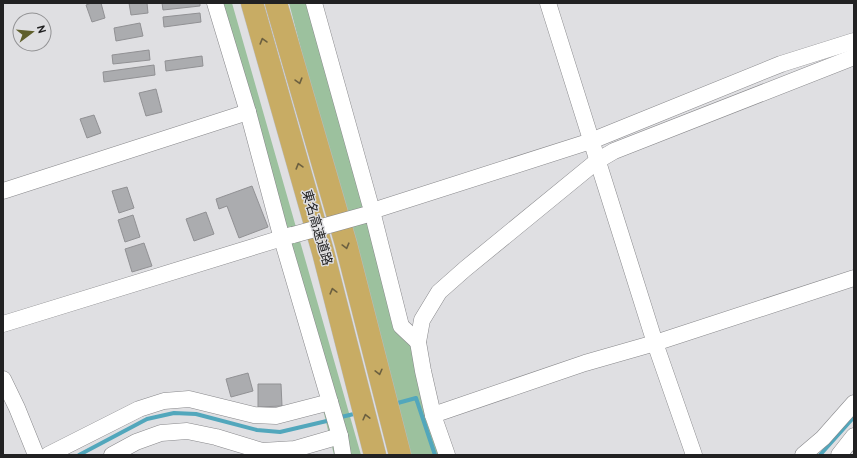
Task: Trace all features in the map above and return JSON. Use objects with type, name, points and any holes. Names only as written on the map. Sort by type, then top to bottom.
[{"type":"highway","name":"東名高速道路","points":[[252,3],[323,252],[375,455]]},
{"type":"highway","name":"東名高速道路","points":[[276,3],[346,244],[400,455]]},
{"type":"street","points":[[215,3],[287,237],[344,455]]},
{"type":"street","points":[[314,3],[369,213],[401,326],[418,342]]},
{"type":"street","points":[[548,3],[655,343],[694,455]]},
{"type":"street","points":[[3,324],[369,213],[591,141],[780,64],[854,42]]},
{"type":"street","points":[[447,455],[433,415],[418,342],[422,320],[439,292],[597,161],[614,151],[854,57]]},
{"type":"street","points":[[3,191],[248,112]]},
{"type":"street","points":[[433,415],[585,363],[655,343],[854,278]]},
{"type":"street","points":[[3,379],[17,408],[36,455]]},
{"type":"street","points":[[48,455],[139,409],[164,401],[189,399],[254,415],[276,416],[330,402]]},
{"type":"street","points":[[803,455],[823,438],[854,403]]},
{"type":"street","points":[[112,455],[136,442],[161,434],[186,432],[216,437],[262,451],[295,449],[340,436]]},
{"type":"street","points":[[839,455],[854,436]]},
{"type":"green space","points":[[214,3],[232,3],[361,455],[334,455],[282,239]]},
{"type":"green space","points":[[289,3],[313,3],[401,326],[418,342],[441,455],[406,455]]},
{"type":"building","points":[[91,3],[101,3],[105,18],[92,22],[86,5]]},
{"type":"building","points":[[129,3],[147,3],[148,13],[131,15]]},
{"type":"building","points":[[162,3],[200,3],[200,6],[163,10]]},
{"type":"building","points":[[200,13],[201,22],[164,27],[163,17]]},
{"type":"building","points":[[140,23],[143,36],[116,41],[114,28]]},
{"type":"building","points":[[149,50],[150,60],[113,64],[112,55]]},
{"type":"building","points":[[202,56],[203,66],[166,71],[165,61]]},
{"type":"building","points":[[154,65],[155,75],[104,82],[103,72]]},
{"type":"building","points":[[156,89],[162,112],[146,116],[139,93]]},
{"type":"building","points":[[94,115],[101,133],[87,138],[80,119]]},
{"type":"building","points":[[252,186],[268,227],[239,238],[227,206],[219,209],[216,199]]},
{"type":"building","points":[[127,187],[134,208],[119,213],[112,191]]},
{"type":"building","points":[[206,212],[214,234],[194,241],[186,219]]},
{"type":"building","points":[[133,215],[140,237],[125,242],[118,220]]},
{"type":"building","points":[[144,243],[152,266],[132,272],[125,249]]},
{"type":"building","points":[[248,373],[253,391],[231,397],[226,379]]},
{"type":"building","points":[[258,384],[281,384],[282,406],[258,407]]},
{"type":"waterway","points":[[394,404],[416,398],[435,455]]},
{"type":"waterway","points":[[79,455],[147,419],[174,413],[196,414],[257,430],[280,432],[331,420]]},
{"type":"waterway","points":[[337,418],[358,413]]},
{"type":"waterway","points":[[820,455],[854,417]]}]
